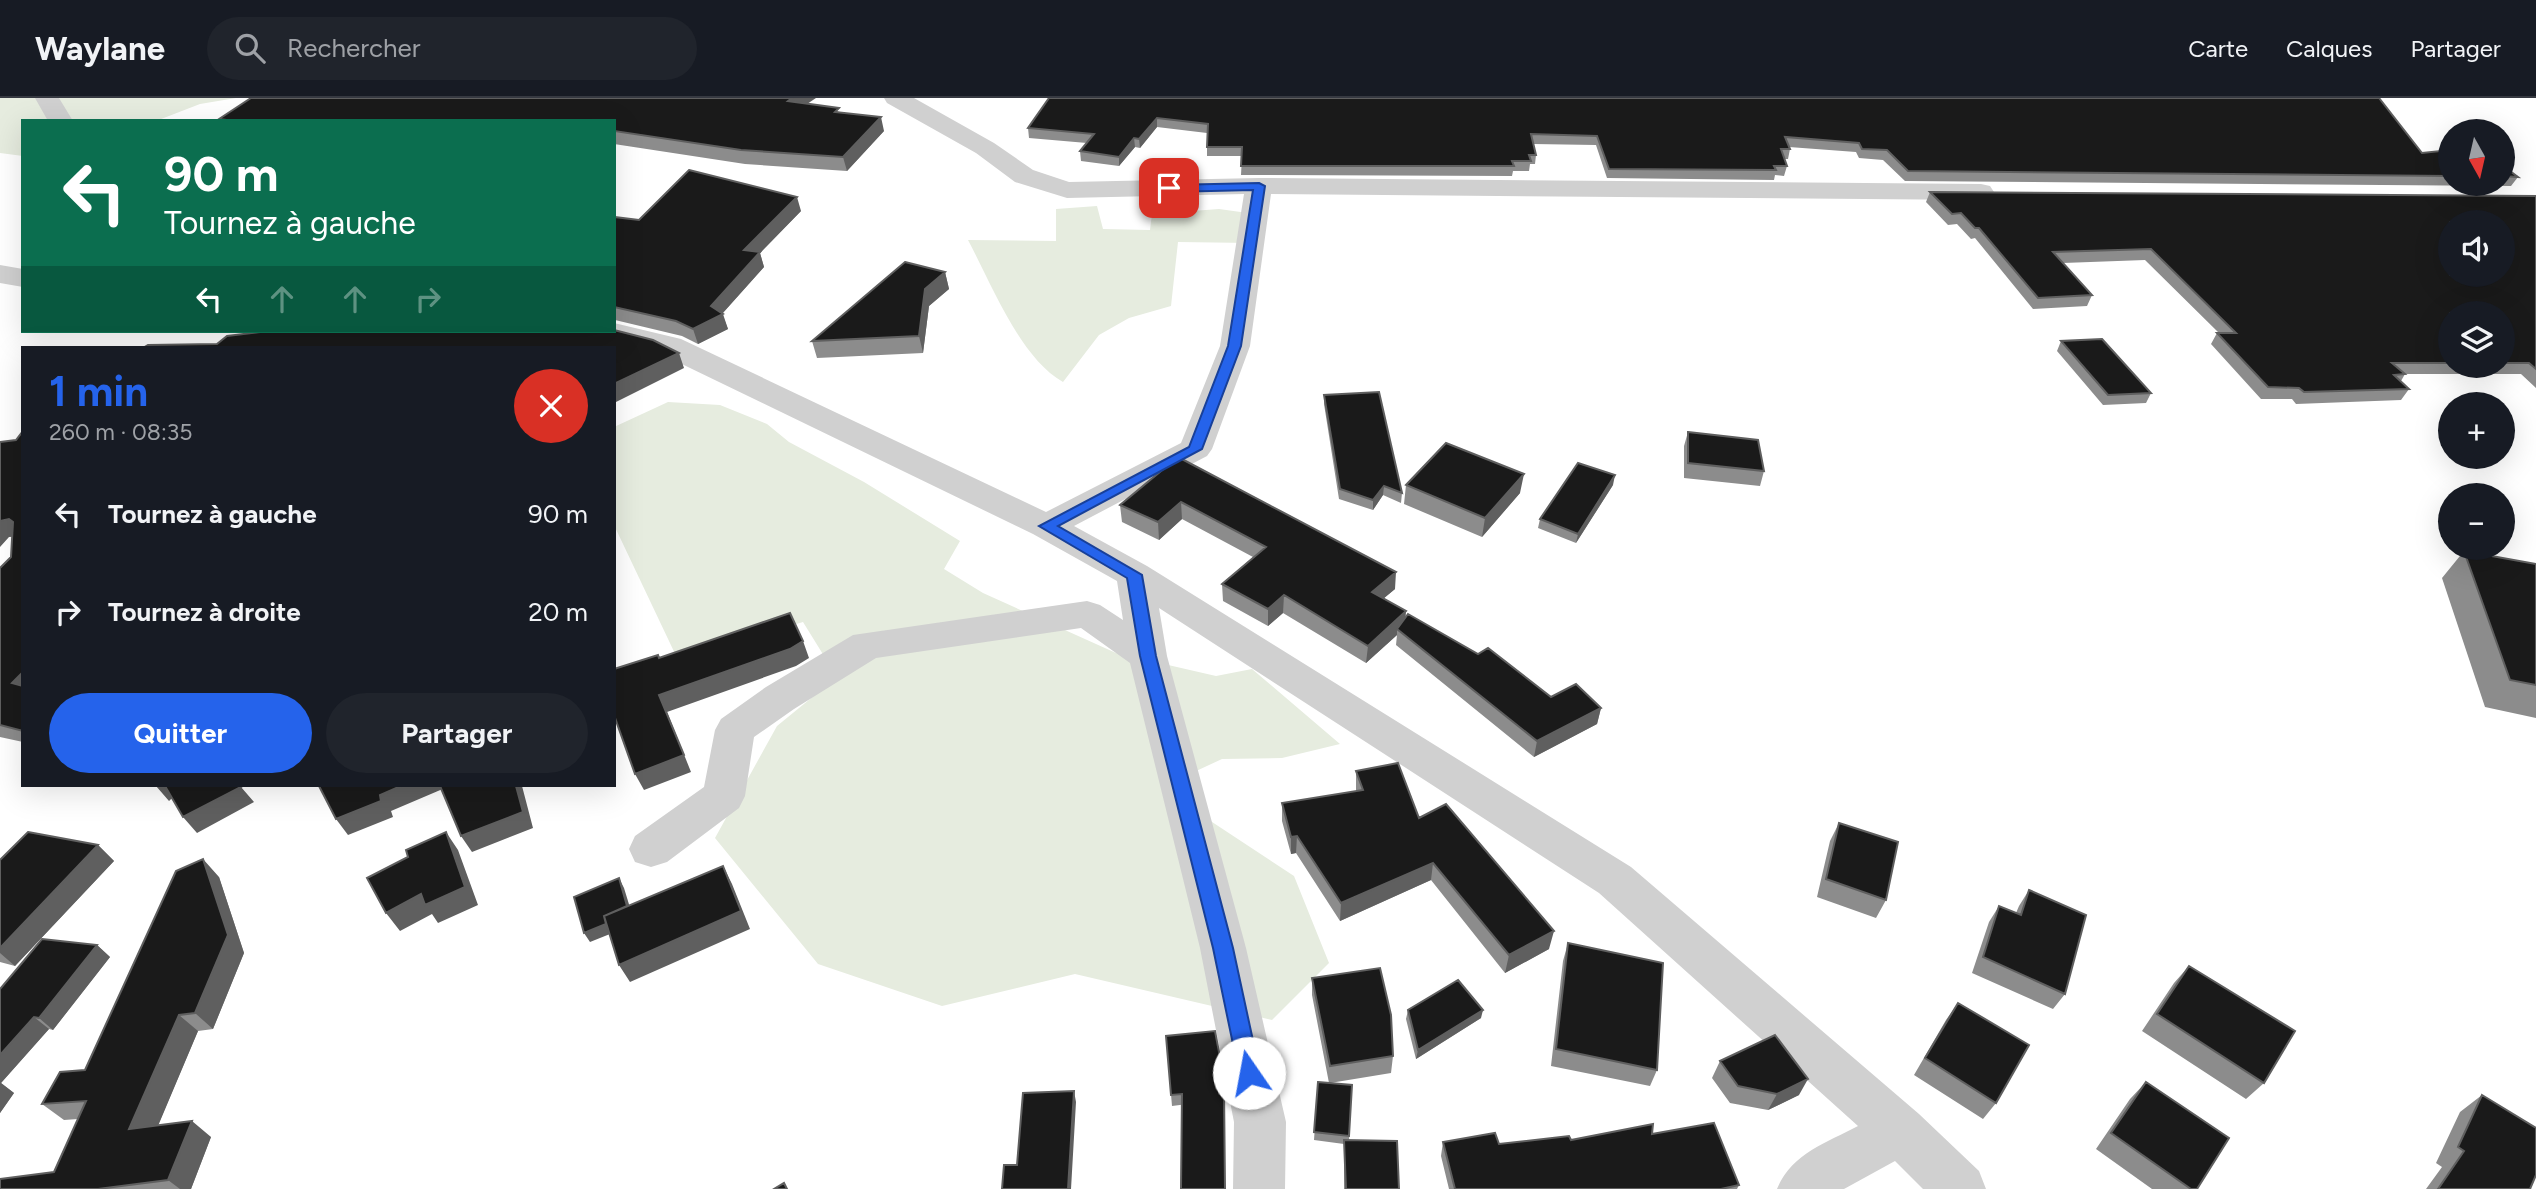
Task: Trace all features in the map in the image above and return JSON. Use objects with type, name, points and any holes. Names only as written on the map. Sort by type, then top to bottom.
[{"type":"street","points":[[47,98],[60,119]]},
{"type":"street","points":[[896,98],[985,148],[1024,176],[1067,190],[1259,186],[2009,192]]},
{"type":"street","points":[[1046,526],[1195,449],[1235,346],[1259,186]]},
{"type":"street","points":[[0,274],[21,278]]},
{"type":"street","points":[[616,332],[670,346],[1046,526],[1135,575],[1615,880],[1901,1131],[1960,1189]]},
{"type":"street","points":[[1135,575],[1148,656],[1223,948],[1260,1122],[1259,1189]]},
{"type":"street","points":[[652,849],[724,796],[735,730],[780,698],[867,645],[1087,614],[1148,656]]},
{"type":"street","points":[[1803,1189],[1828,1169],[1901,1131]]},
{"type":"shaded area","points":[[0,98],[236,98],[200,104],[161,119],[21,119],[21,156],[0,153]]},
{"type":"shaded area","points":[[1097,206],[1103,229],[1150,230],[1152,214],[1219,209],[1255,214],[1251,243],[1178,242],[1171,306],[1129,318],[1099,335],[1063,382],[1033,356],[1020,338],[968,240],[1056,241],[1056,209]]},
{"type":"shaded area","points":[[668,402],[720,405],[767,424],[789,442],[864,482],[960,541],[944,569],[983,593],[1116,653],[1216,676],[1252,669],[1340,744],[1282,758],[1222,759],[1194,772],[1206,818],[1294,876],[1329,963],[1272,1020],[1075,974],[942,1006],[818,964],[715,838],[777,726],[837,677],[803,622],[678,660],[616,529],[616,426]]},
{"type":"building","points":[[251,98],[792,98],[788,101],[839,108],[835,112],[881,117],[843,157],[741,150],[616,131],[616,119],[219,119]]},
{"type":"building","points":[[1049,98],[2379,98],[2422,153],[2438,151],[2438,176],[1908,171],[1887,150],[1862,149],[1859,143],[1785,137],[1790,149],[1781,149],[1787,166],[1774,166],[1776,170],[1609,169],[1597,136],[1531,134],[1536,155],[1529,155],[1531,161],[1512,161],[1514,166],[1241,166],[1242,147],[1207,147],[1208,124],[1157,118],[1139,139],[1134,138],[1119,157],[1080,151],[1094,134],[1028,128]]},
{"type":"building","points":[[689,170],[797,197],[744,250],[760,252],[711,306],[723,314],[693,329],[676,321],[616,307],[616,217],[639,220]]},
{"type":"building","points":[[1930,192],[2536,196],[2536,369],[2529,363],[2515,363],[2515,301],[2438,301],[2438,363],[2392,363],[2405,374],[2394,375],[2409,389],[2304,392],[2299,388],[2268,387],[2217,333],[2236,333],[2151,249],[2053,252],[2092,295],[2038,298],[1979,228],[1975,228],[1961,213],[1952,214]]},
{"type":"building","points":[[905,262],[945,272],[925,289],[919,336],[812,341]]},
{"type":"building","points":[[616,331],[653,340],[679,353],[616,383],[616,346],[146,346],[217,344],[227,336],[252,333],[616,333]]},
{"type":"building","points":[[2102,339],[2151,393],[2108,395],[2061,341]]},
{"type":"building","points":[[1379,392],[1402,493],[1384,486],[1373,500],[1340,489],[1324,395]]},
{"type":"building","points":[[1688,432],[1758,440],[1764,471],[1688,463]]},
{"type":"building","points":[[21,434],[21,674],[12,683],[21,685],[21,730],[0,725],[0,568],[11,557],[13,522],[9,519],[0,521],[0,442],[16,440]]},
{"type":"building","points":[[1446,443],[1524,474],[1485,518],[1406,485]]},
{"type":"building","points":[[1178,457],[1396,572],[1372,592],[1406,611],[1368,646],[1284,595],[1268,609],[1222,584],[1266,547],[1181,502],[1158,522],[1120,505]]},
{"type":"building","points":[[1578,463],[1615,475],[1578,534],[1540,519]]},
{"type":"building","points":[[2467,560],[2514,560],[2536,564],[2536,685],[2510,680]]},
{"type":"building","points":[[790,613],[803,641],[790,649],[659,695],[684,755],[635,774],[616,721],[616,668],[658,655],[659,658]]},
{"type":"building","points":[[1408,614],[1478,654],[1488,648],[1551,697],[1576,684],[1601,708],[1537,741],[1397,629]]},
{"type":"building","points":[[1398,763],[1419,818],[1446,804],[1554,931],[1509,955],[1433,863],[1341,903],[1297,836],[1291,837],[1282,803],[1363,790],[1356,771]]},
{"type":"building","points":[[166,787],[241,787],[183,817]]},
{"type":"building","points":[[320,787],[399,787],[380,795],[381,801],[336,819]]},
{"type":"building","points":[[440,787],[516,787],[523,812],[461,836]]},
{"type":"building","points":[[1839,823],[1898,842],[1886,900],[1826,879]]},
{"type":"building","points":[[28,832],[98,845],[0,948],[0,860]]},
{"type":"building","points":[[446,832],[465,887],[425,905],[421,894],[386,913],[367,878],[408,857],[406,850]]},
{"type":"building","points":[[203,859],[228,935],[195,1013],[179,1015],[129,1129],[192,1121],[168,1180],[98,1189],[0,1189],[0,1179],[54,1172],[86,1101],[42,1104],[60,1072],[85,1070],[176,871]]},
{"type":"building","points":[[723,866],[741,911],[619,965],[604,916]]},
{"type":"building","points":[[619,878],[627,906],[604,916],[606,924],[584,933],[574,897]]},
{"type":"building","points":[[2029,890],[2086,915],[2065,994],[1983,957],[1999,906],[2021,915]]},
{"type":"building","points":[[42,939],[97,945],[39,1018],[34,1017],[0,1055],[0,989]]},
{"type":"building","points":[[1568,943],[1663,963],[1657,1070],[1556,1049]]},
{"type":"building","points":[[2189,966],[2295,1031],[2264,1083],[2157,1014]]},
{"type":"building","points":[[1380,968],[1391,1015],[1393,1056],[1330,1066],[1312,978]]},
{"type":"building","points":[[1458,980],[1483,1010],[1418,1050],[1408,1010]]},
{"type":"building","points":[[1958,1003],[2029,1045],[1996,1103],[1925,1058]]},
{"type":"building","points":[[1215,1031],[1226,1089],[1225,1189],[1181,1189],[1182,1094],[1171,1095],[1166,1036]]},
{"type":"building","points":[[1775,1035],[1808,1079],[1777,1094],[1738,1086],[1720,1061]]},
{"type":"building","points":[[1318,1082],[1352,1085],[1349,1136],[1314,1132]]},
{"type":"building","points":[[2146,1082],[2229,1138],[2197,1189],[2191,1189],[2111,1133]]},
{"type":"building","points":[[1074,1091],[1068,1189],[1002,1189],[1004,1165],[1017,1165],[1023,1093]]},
{"type":"building","points":[[2482,1095],[2536,1128],[2536,1175],[2530,1189],[2438,1189],[2464,1151],[2458,1147]]},
{"type":"building","points":[[1714,1123],[1739,1185],[1721,1189],[1455,1189],[1443,1142],[1495,1133],[1499,1144],[1569,1136],[1571,1140],[1653,1124],[1652,1134]]},
{"type":"building","points":[[1344,1140],[1397,1141],[1399,1189],[1346,1189]]},
{"type":"building","points":[[784,1183],[787,1189],[774,1189]]},
{"type":"route","points":[[1169,188],[1259,186],[1235,346],[1195,449],[1046,526],[1135,575],[1148,656],[1223,948],[1249,1073]]}]
